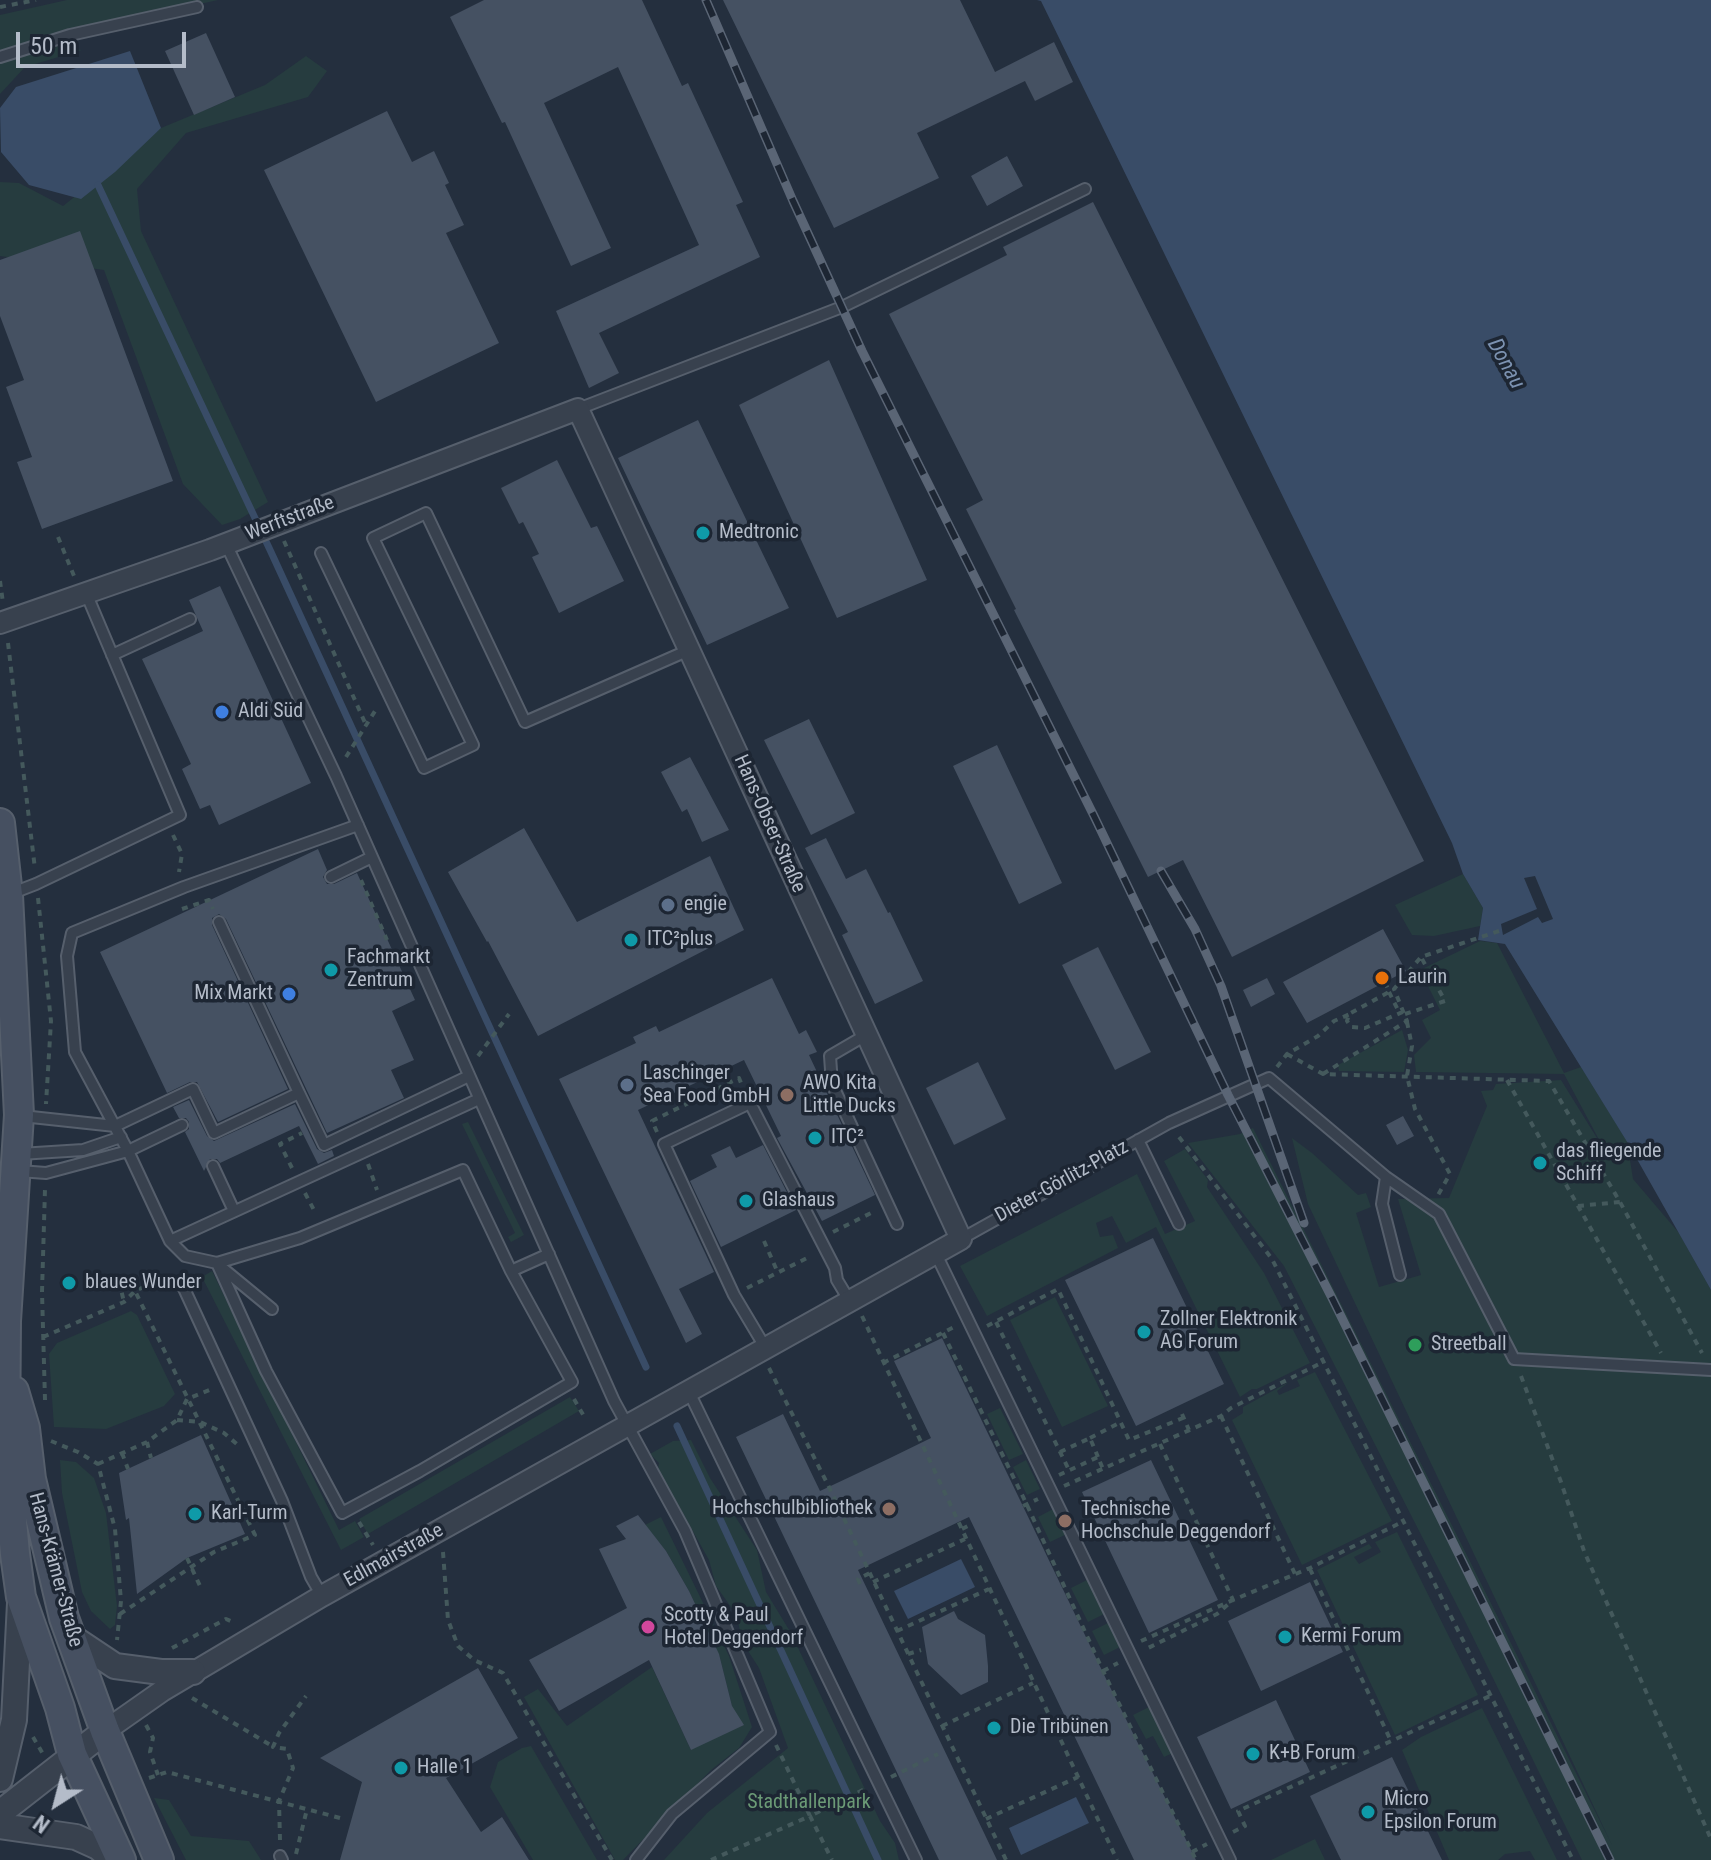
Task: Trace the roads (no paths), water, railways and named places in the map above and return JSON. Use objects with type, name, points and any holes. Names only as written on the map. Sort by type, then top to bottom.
[{"type":"main road","name":"Hans-Krämer-Straße","points":[[0,823],[8,895],[19,1115],[18,1162],[6,1234],[3,1321],[7,1367],[5,1442],[13,1480],[70,1636],[105,1731],[159,1860]]},
{"type":"main road","name":"Hans-Krämer-Straße","points":[[13,1480],[15,1610],[56,1698],[72,1754],[121,1860]]},
{"type":"street","name":"Werftstraße","points":[[0,623],[230,543],[578,409]]},
{"type":"street","name":"Hans-Obser-Straße","points":[[578,409],[961,1239]]},
{"type":"street","name":"Dieter-Görlitz-Platz","points":[[688,1390],[766,1357],[855,1309],[935,1252],[961,1239]]},
{"type":"street","name":"Edlmairstraße","points":[[105,1731],[193,1672],[322,1596],[688,1390]]},
{"type":"street","points":[[0,1779],[13,1732],[15,1610]]},
{"type":"street","points":[[70,1636],[115,1666],[161,1672],[193,1672]]},
{"type":"street","points":[[0,1813],[105,1731]]},
{"type":"street","points":[[0,1826],[76,1837],[98,1847],[113,1860]]},
{"type":"lane","points":[[0,57],[70,35],[197,7]]},
{"type":"lane","points":[[578,409],[842,307],[1085,189]]},
{"type":"lane","points":[[321,553],[424,768],[473,745],[373,538],[426,513],[525,722],[689,650]]},
{"type":"lane","points":[[230,543],[626,1425],[685,1531],[770,1732],[672,1814],[636,1860]]},
{"type":"lane","points":[[8,895],[180,815],[86,593]]},
{"type":"lane","points":[[112,655],[190,619]]},
{"type":"lane","points":[[272,1309],[217,1263],[185,1256],[170,1241],[121,1137],[75,1052],[67,956],[72,933],[184,887],[358,825]]},
{"type":"lane","points":[[331,877],[372,857]]},
{"type":"lane","points":[[219,922],[324,1145],[469,1076]]},
{"type":"lane","points":[[866,1035],[830,1056],[832,1084],[897,1224]]},
{"type":"lane","name":"Dieter-Görlitz-Platz","points":[[961,1239],[1169,1123],[1269,1078],[1386,1177]]},
{"type":"lane","points":[[19,1115],[115,1126],[193,1089],[214,1133],[299,1093]]},
{"type":"lane","points":[[170,1241],[479,1099]]},
{"type":"lane","points":[[766,1357],[664,1144],[750,1103],[835,1268],[837,1280],[855,1309]]},
{"type":"lane","points":[[18,1162],[46,1173],[128,1151],[182,1125]]},
{"type":"lane","points":[[18,1162],[83,1150],[121,1137]]},
{"type":"lane","points":[[1138,1140],[1179,1224]]},
{"type":"lane","points":[[213,1166],[234,1211]]},
{"type":"lane","points":[[463,1170],[511,1271],[572,1382],[342,1513],[266,1371],[217,1263],[300,1238],[463,1170]]},
{"type":"lane","points":[[1400,1275],[1382,1204],[1386,1177],[1439,1214],[1514,1359],[1711,1370]]},
{"type":"lane","points":[[935,1252],[1230,1860]]},
{"type":"lane","points":[[511,1271],[549,1254]]},
{"type":"lane","points":[[179,1277],[225,1384],[271,1476],[311,1577],[322,1596]]},
{"type":"lane","points":[[688,1390],[916,1860]]},
{"type":"water","name":"Donau","points":[[1037,0],[1711,0],[1711,1290],[1629,1145],[1505,944],[1478,940],[1483,908],[1463,874],[1452,843],[1041,1]]},
{"type":"water","points":[[130,51],[161,128],[81,199],[29,185],[1,152],[0,108],[16,87]]},
{"type":"water","points":[[961,1559],[975,1587],[908,1619],[894,1591]]},
{"type":"water","points":[[1076,1797],[1089,1823],[1021,1855],[1009,1828]]},
{"type":"waterway","points":[[98,185],[271,552],[646,1367]]},
{"type":"waterway","points":[[677,1426],[878,1860]]},
{"type":"railway","points":[[706,0],[862,351],[1094,816],[1228,1095],[1610,1860]]},
{"type":"railway","points":[[1161,871],[1195,929],[1221,986],[1304,1223]]},
{"type":"place","name":"Medtronic","points":[[703,533]]},
{"type":"place","name":"Aldi Süd","points":[[222,712]]},
{"type":"place","name":"engie","points":[[668,905]]},
{"type":"place","name":"ITC²plus","points":[[631,940]]},
{"type":"place","name":"Fachmarkt Zentrum","points":[[331,970]]},
{"type":"place","name":"Laurin","points":[[1382,978]]},
{"type":"place","name":"Mix Markt","points":[[289,994]]},
{"type":"place","name":"Laschinger Sea Food GmbH","points":[[627,1085]]},
{"type":"place","name":"AWO Kita Little Ducks","points":[[787,1095]]},
{"type":"place","name":"ITC²","points":[[815,1138]]},
{"type":"place","name":"das fliegende Schiff","points":[[1540,1163]]},
{"type":"place","name":"Glashaus","points":[[746,1201]]},
{"type":"place","name":"blaues Wunder","points":[[69,1283]]},
{"type":"place","name":"Zollner Elektronik AG Forum","points":[[1144,1332]]},
{"type":"place","name":"Streetball","points":[[1415,1345]]},
{"type":"place","name":"Hochschulbibliothek","points":[[889,1509]]},
{"type":"place","name":"Karl-Turm","points":[[195,1514]]},
{"type":"place","name":"Technische Hochschule Deggendorf","points":[[1065,1521]]},
{"type":"place","name":"Scotty & Paul Hotel Deggendorf","points":[[648,1627]]},
{"type":"place","name":"Kermi Forum","points":[[1285,1637]]},
{"type":"place","name":"Die Tribünen","points":[[994,1728]]},
{"type":"place","name":"K+B Forum","points":[[1253,1754]]},
{"type":"place","name":"Halle 1","points":[[401,1768]]},
{"type":"place","name":"Micro Epsilon Forum","points":[[1368,1812]]},
{"type":"park label","name":"Stadthallenpark","points":[[809,1803]]}]
